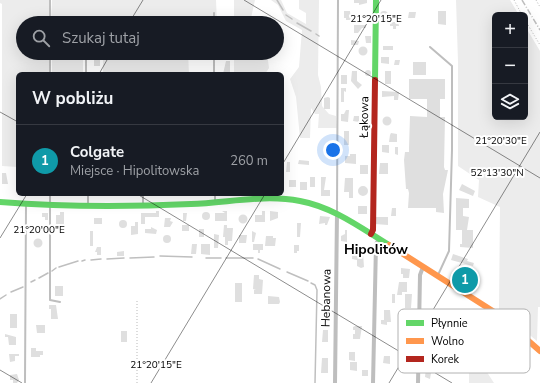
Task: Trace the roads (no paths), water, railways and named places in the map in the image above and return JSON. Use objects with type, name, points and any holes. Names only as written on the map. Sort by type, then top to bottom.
[{"type":"street","name":"Łąkowa","points":[[371,234],[373,230],[376,0]]},
{"type":"street","points":[[0,202],[88,208],[215,203],[284,197],[309,202],[337,213],[490,309]]},
{"type":"street","name":"Hebanowa","points":[[335,383],[337,213]]},
{"type":"street","points":[[374,383],[374,282],[376,244],[379,239]]},
{"type":"street","points":[[419,309],[420,275],[423,267]]},
{"type":"street","points":[[530,342],[540,351]]},
{"type":"street","points":[[418,373],[418,383]]},
{"type":"lane","points":[[50,0],[50,16]]},
{"type":"lane","points":[[337,213],[338,0]]},
{"type":"lane","points":[[430,47],[452,66],[452,150],[449,251],[446,261],[438,276]]},
{"type":"lane","points":[[50,60],[50,72]]},
{"type":"lane","points":[[86,60],[86,72]]},
{"type":"lane","points":[[214,60],[214,72]]},
{"type":"lane","points":[[50,196],[50,300],[60,302]]},
{"type":"lane","points":[[88,196],[88,208]]},
{"type":"lane","points":[[143,196],[143,206]]},
{"type":"lane","points":[[215,196],[215,203]]},
{"type":"lane","points":[[25,383],[26,204]]},
{"type":"waterway","points":[[277,0],[283,10]]},
{"type":"waterway","points":[[286,15],[292,19]]},
{"type":"waterway","points":[[297,23],[311,31]]},
{"type":"waterway","points":[[160,256],[192,257]]},
{"type":"waterway","points":[[130,258],[154,257]]},
{"type":"waterway","points":[[107,259],[124,258]]},
{"type":"waterway","points":[[206,258],[221,258]]},
{"type":"waterway","points":[[226,258],[253,258]]},
{"type":"waterway","points":[[91,260],[101,259]]},
{"type":"waterway","points":[[258,259],[280,269]]},
{"type":"waterway","points":[[59,267],[78,261]]},
{"type":"waterway","points":[[52,271],[56,268]]},
{"type":"waterway","points":[[287,272],[308,281]]},
{"type":"waterway","points":[[39,278],[48,273]]},
{"type":"waterway","points":[[31,282],[35,280]]},
{"type":"waterway","points":[[311,283],[315,285],[317,290],[315,383]]},
{"type":"waterway","points":[[11,292],[23,287]]},
{"type":"waterway","points":[[0,299],[6,295]]},
{"type":"railway","points":[[522,0],[540,30]]},
{"type":"place","name":"Colgate","points":[[465,280]]},
{"type":"district","name":"Hipolitów","points":[[376,249]]}]
